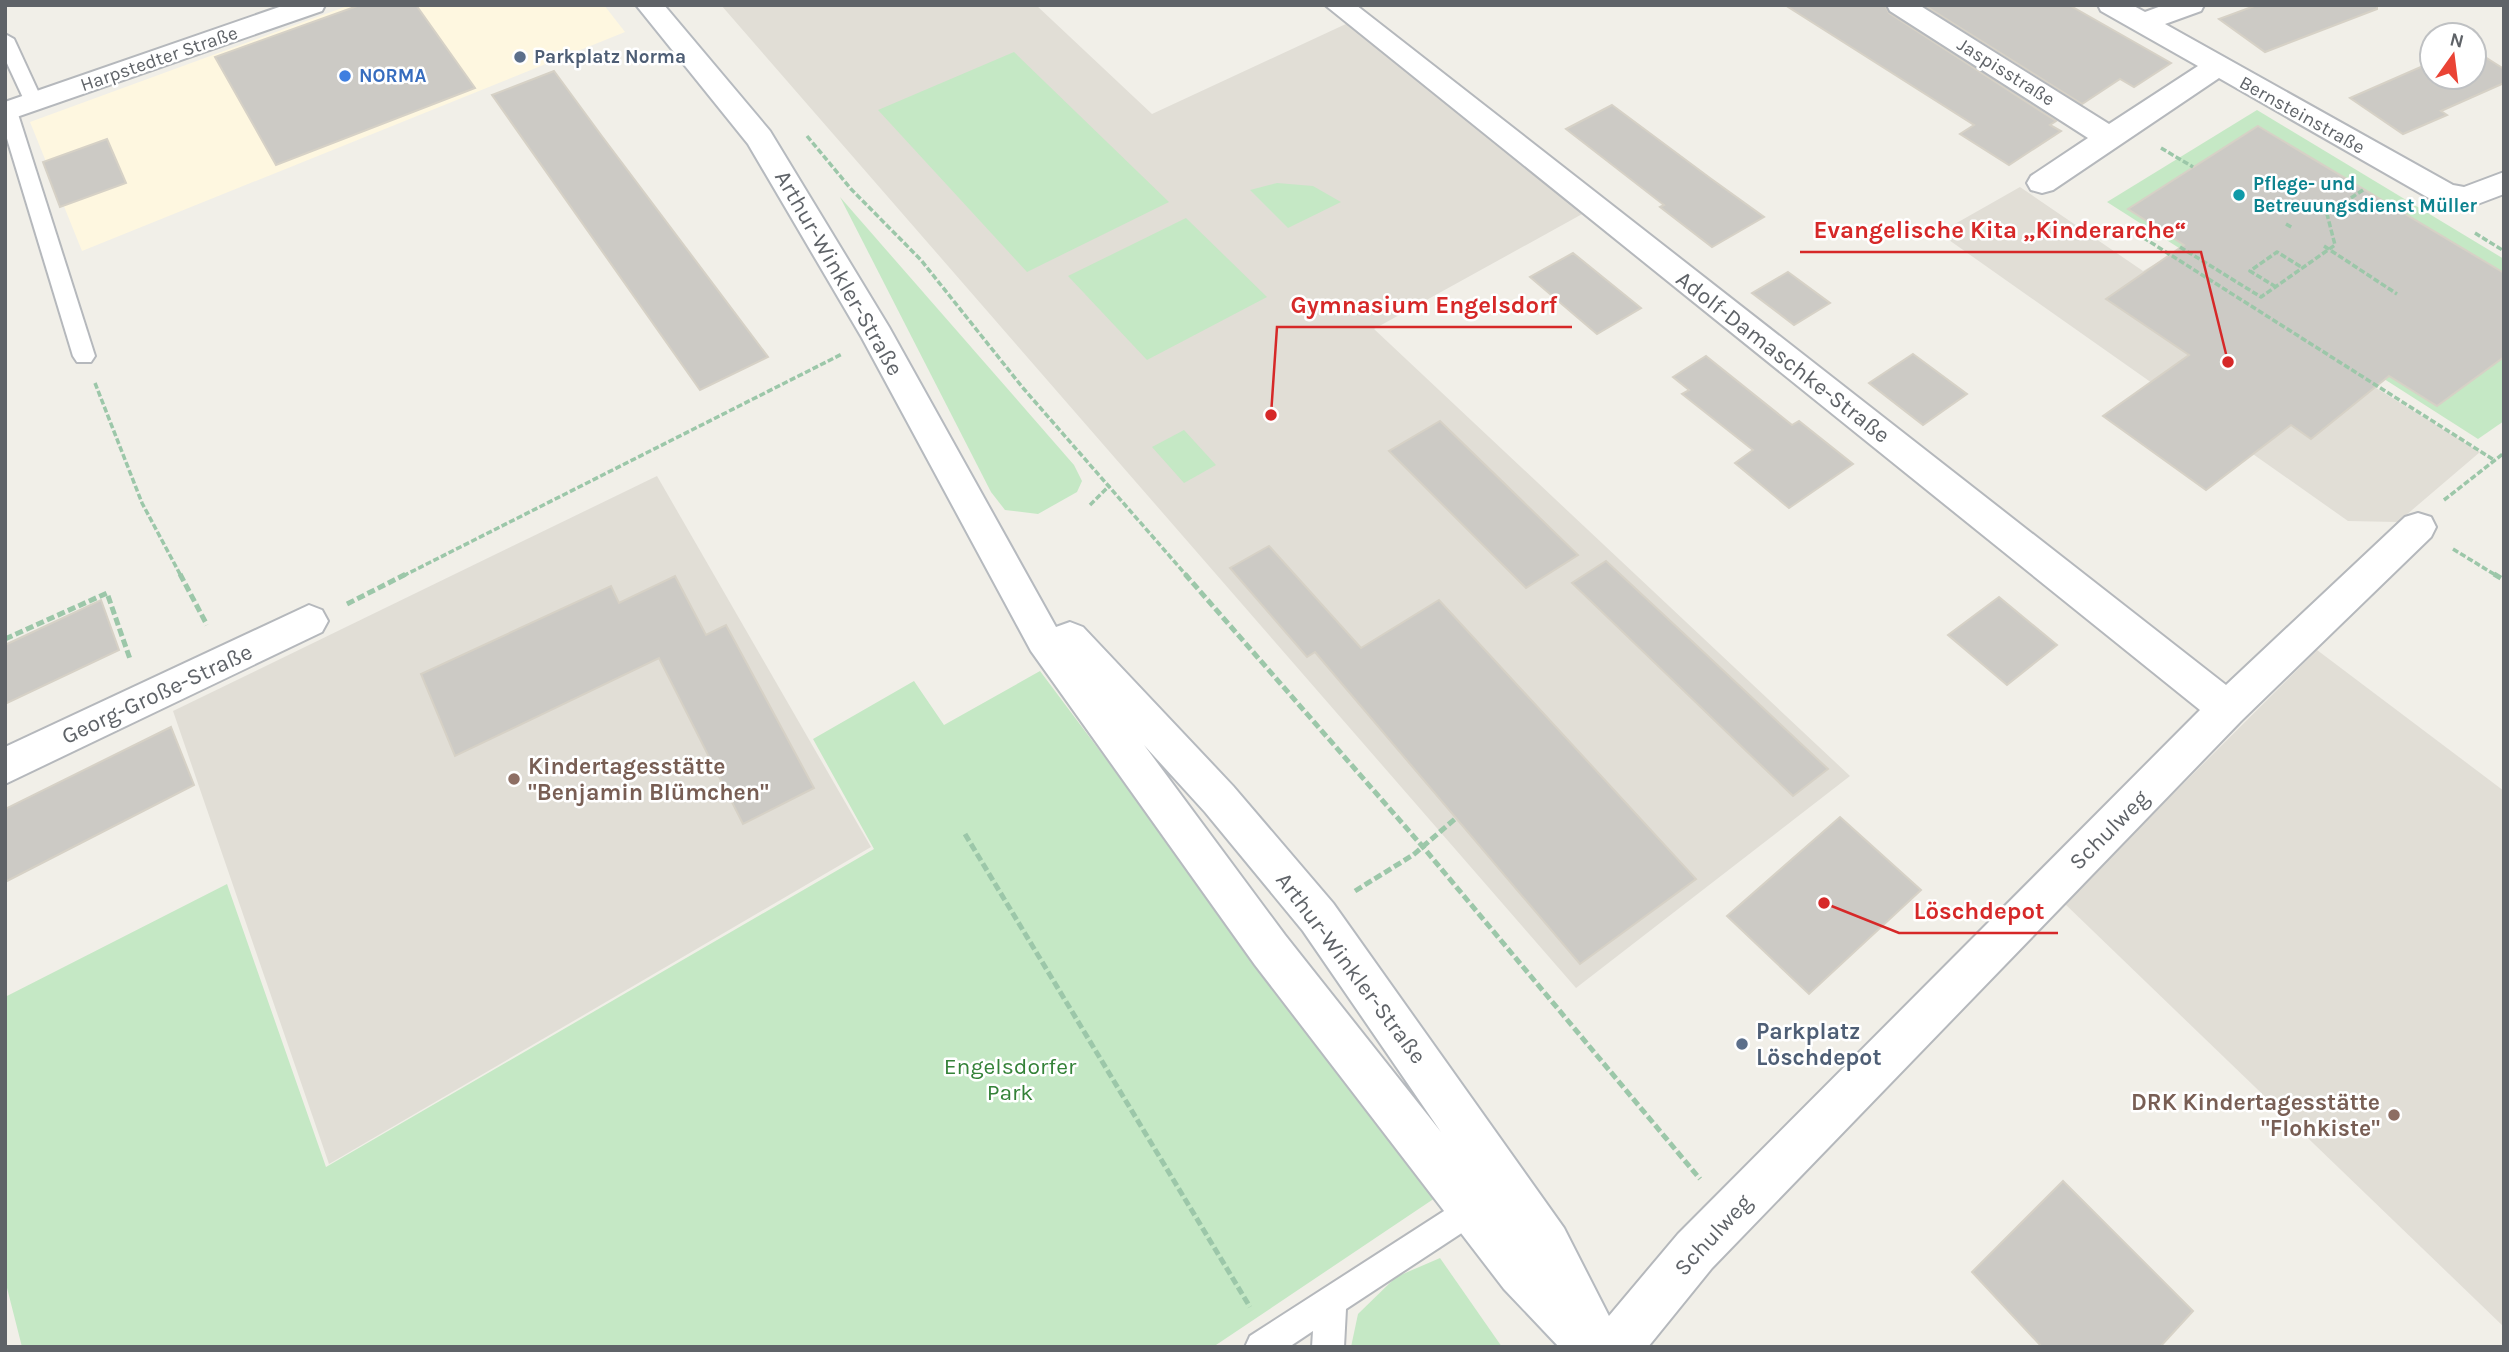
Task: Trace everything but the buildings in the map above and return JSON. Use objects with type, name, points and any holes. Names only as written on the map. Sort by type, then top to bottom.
[{"type":"street","name":"Harpstedter Straße","points":[[16,108],[312,5]]},
{"type":"street","name":"Arthur-Winkler-Straße","points":[[649,5],[761,138],[877,335],[1044,640],[1262,939],[1521,1272],[1594,1347]]},
{"type":"street","name":"Adolf-Damaschke-Straße","points":[[1338,5],[2227,709]]},
{"type":"street","name":"Jaspisstraße","points":[[1900,5],[2111,139]]},
{"type":"street","name":"Bernsteinstraße","points":[[2111,5],[2216,67],[2445,194],[2467,198],[2504,182]]},
{"type":"street","points":[[2142,23],[2191,5]]},
{"type":"street","points":[[2042,183],[2216,67]]},
{"type":"street","name":"Schulweg","points":[[1616,1347],[1718,1228],[2227,709],[2418,527]]},
{"type":"street","name":"Arthur-Winkler-Straße","points":[[1000,561],[1219,799],[1318,917],[1547,1245],[1600,1347]]},
{"type":"street","name":"Georg-Große-Straße","points":[[5,766],[309,621]]},
{"type":"lane","points":[[5,40],[12,48],[16,108],[84,356]]},
{"type":"lane","points":[[1266,1344],[1472,1208]]},
{"type":"lane","points":[[1328,1347],[1331,1300]]},
{"type":"path","points":[[799,126],[851,190],[921,260],[1023,388],[1423,847],[1587,1047],[1706,1186],[1718,1228]]},
{"type":"path","points":[[2180,247],[2261,298],[2335,245],[2327,214],[2369,185]]},
{"type":"path","points":[[2286,223],[2293,228]]},
{"type":"path","points":[[2136,233],[2494,460]]},
{"type":"path","points":[[2324,246],[2396,293]]},
{"type":"path","points":[[2276,287],[2250,271],[2277,252],[2303,268]]},
{"type":"path","points":[[309,621],[768,394],[877,335]]},
{"type":"path","points":[[84,356],[142,503],[201,610],[222,663]]},
{"type":"path","points":[[2504,453],[2455,489],[2418,527],[2504,580]]},
{"type":"path","points":[[1090,505],[1110,485]]},
{"type":"path","points":[[5,639],[107,593],[145,699]]},
{"type":"path","points":[[1318,917],[1423,847],[1456,818]]},
{"type":"path","points":[[965,834],[1266,1344]]},
{"type":"shaded area","points":[[350,5],[604,5],[625,32],[82,251],[30,122]]},
{"type":"shaded area","points":[[721,5],[1036,5],[1152,114],[1348,23],[1584,213],[1374,329],[1850,776],[1576,988]]},
{"type":"shaded area","points":[[2020,187],[2143,271],[2165,258],[2480,452],[2398,522],[2348,521],[1939,233]]},
{"type":"shaded area","name":"Kindertagesstätte \"Benjamin Blümchen\"","points":[[657,476],[871,847],[329,1164],[173,711]]},
{"type":"shaded area","name":"DRK Kindertagesstätte \"Flohkiste\"","points":[[2317,650],[2504,791],[2504,1327],[2064,903]]},
{"type":"green space","points":[[1014,52],[1169,202],[1027,272],[878,110]]},
{"type":"green space","points":[[2257,110],[2504,259],[2504,421],[2478,439],[2107,202]]},
{"type":"green space","points":[[1277,183],[1313,186],[1341,202],[1288,228],[1250,190]]},
{"type":"green space","points":[[840,197],[1074,465],[1082,481],[1077,492],[1038,514],[1005,510],[991,492]]},
{"type":"green space","points":[[1186,218],[1267,297],[1147,360],[1068,276]]},
{"type":"green space","points":[[1184,430],[1216,465],[1184,483],[1152,447]]},
{"type":"green space","name":"Engelsdorfer Park","points":[[1040,671],[1435,1198],[1213,1347],[22,1347],[5,1280],[5,997],[227,884],[326,1167],[874,849],[813,739],[914,681],[944,725]]},
{"type":"green space","points":[[1440,1258],[1502,1347],[1351,1347],[1358,1314],[1396,1277]]},
{"type":"place","name":"Parkplatz Norma","points":[[520,57]]},
{"type":"place","name":"NORMA","points":[[345,76]]},
{"type":"place","name":"Pflege- und Betreuungsdienst Müller","points":[[2239,195]]},
{"type":"place","name":"Evangelische Kita „Kinderarche“","points":[[2228,362]]},
{"type":"place","name":"Gymnasium Engelsdorf","points":[[1271,415]]},
{"type":"place","name":"Kindertagesstätte \"Benjamin Blümchen\"","points":[[514,779]]},
{"type":"place","name":"Löschdepot","points":[[1824,903]]},
{"type":"place","name":"Parkplatz Löschdepot","points":[[1742,1044]]},
{"type":"place","name":"DRK Kindertagesstätte \"Flohkiste\"","points":[[2394,1115]]}]
